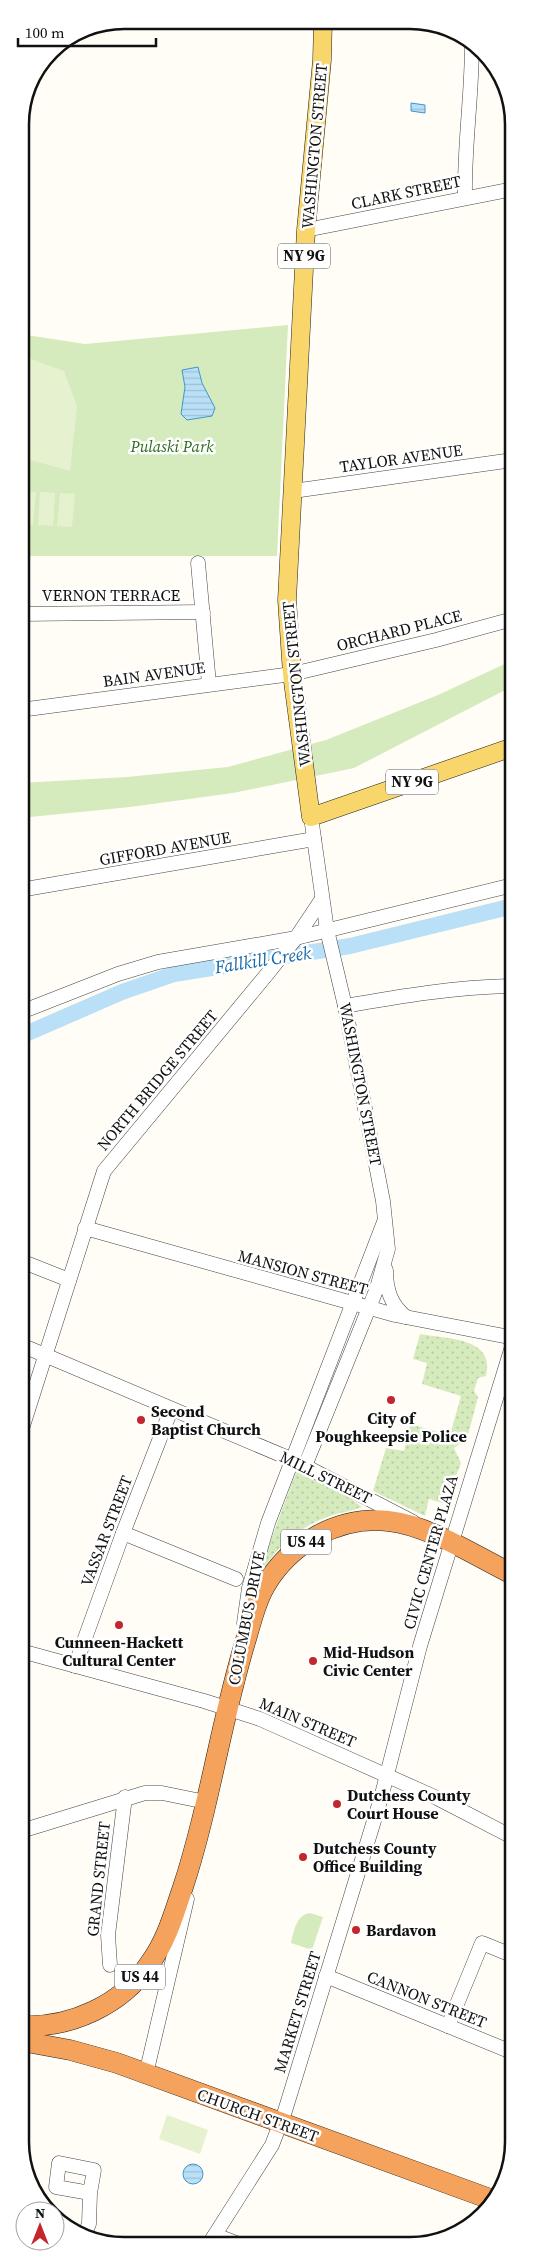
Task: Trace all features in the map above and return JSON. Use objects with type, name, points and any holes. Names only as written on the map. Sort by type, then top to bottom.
[{"type":"highway","name":"US 44","points":[[240,1656],[265,1586],[286,1559],[312,1538],[344,1525],[377,1520],[403,1523],[443,1540]]},
{"type":"highway","name":"MILL STREET","points":[[443,1540],[505,1571]]},
{"type":"highway","name":"COLUMBUS DRIVE","points":[[29,2026],[49,2025],[74,2019],[105,2005],[132,1985],[149,1965],[166,1936],[193,1856],[240,1656]]},
{"type":"highway","name":"CHURCH STREET","points":[[29,2042],[70,2050],[146,2074],[487,2198]]},
{"type":"main road","name":"WASHINGTON STREET","points":[[311,817],[286,616],[306,230],[321,74],[323,29]]},
{"type":"main road","name":"NY 9G","points":[[311,817],[505,751]]},
{"type":"street","points":[[465,198],[464,166],[469,122],[472,52]]},
{"type":"street","name":"CLARK STREET","points":[[306,230],[505,190]]},
{"type":"street","name":"TAYLOR AVENUE","points":[[293,491],[505,461]]},
{"type":"street","name":"VERNON TERRACE","points":[[198,563],[209,684]]},
{"type":"street","name":"VERNON TERRACE","points":[[29,614],[203,612]]},
{"type":"street","name":"ORCHARD PLACE","points":[[292,674],[436,640],[505,621]]},
{"type":"street","name":"BAIN AVENUE","points":[[29,709],[292,674]]},
{"type":"street","name":"WASHINGTON STREET","points":[[311,817],[322,899],[380,1180],[388,1242],[380,1280],[369,1308]]},
{"type":"street","name":"GIFFORD AVENUE","points":[[29,888],[314,839]]},
{"type":"street","points":[[29,1009],[118,974],[158,962],[329,933],[505,887]]},
{"type":"street","name":"NORTH BRIDGE STREET","points":[[29,1406],[104,1171],[268,973],[295,939],[322,899]]},
{"type":"street","points":[[345,1006],[418,993],[473,987],[505,986]]},
{"type":"street","name":"WASHINGTON STREET","points":[[354,1304],[384,1222]]},
{"type":"street","name":"MANSION STREET","points":[[86,1228],[406,1318],[505,1337]]},
{"type":"street","points":[[387,1254],[386,1275],[388,1294],[396,1308],[406,1318]]},
{"type":"street","points":[[29,1264],[69,1280]]},
{"type":"street","name":"COLUMBUS DRIVE","points":[[299,1463],[354,1304]]},
{"type":"street","name":"COLUMBUS DRIVE","points":[[240,1656],[246,1605],[268,1523],[299,1463],[369,1308]]},
{"type":"street","name":"MILL STREET","points":[[29,1349],[299,1463],[398,1512],[443,1540]]},
{"type":"street","name":"CIVIC CENTER PLAZA","points":[[386,1775],[420,1646],[443,1540],[505,1364]]},
{"type":"street","name":"VASSAR STREET","points":[[75,1666],[123,1533],[172,1410]]},
{"type":"street","points":[[123,1533],[236,1579]]},
{"type":"street","name":"MAIN STREET","points":[[29,1653],[228,1709],[296,1734],[386,1775],[505,1834]]},
{"type":"street","name":"MARKET STREET","points":[[213,2237],[272,2145],[381,1798],[386,1775]]},
{"type":"street","points":[[29,1827],[125,1797],[145,1793],[162,1793],[206,1802]]},
{"type":"street","name":"GRAND STREET","points":[[110,1965],[108,1935],[125,1797]]},
{"type":"street","name":"COLUMBUS DRIVE","points":[[146,2074],[184,1914],[193,1856]]},
{"type":"street","points":[[448,2026],[482,1943],[505,1952]]},
{"type":"street","name":"CANNON STREET","points":[[326,1976],[505,2049]]},
{"type":"street","points":[[87,2229],[89,2224],[90,2193]]},
{"type":"green space","name":"Pulaski Park","points":[[288,325],[277,556],[29,556],[29,335],[85,344]]},
{"type":"green space","points":[[29,358],[64,371],[77,406],[70,471],[29,460]]},
{"type":"green space","points":[[29,492],[36,492],[33,525],[29,525]]},
{"type":"green space","points":[[40,492],[55,493],[53,526],[38,525]]},
{"type":"green space","points":[[60,493],[75,494],[72,527],[57,526]]},
{"type":"green space","points":[[505,664],[505,690],[354,768],[233,793],[130,807],[29,817],[29,782],[127,777],[228,767],[326,740],[438,695]]},
{"type":"green space","points":[[420,1334],[467,1342],[484,1354],[487,1363],[486,1376],[478,1378],[474,1391],[478,1397],[467,1439],[454,1448],[461,1463],[446,1504],[429,1499],[425,1516],[373,1491],[386,1448],[404,1451],[410,1424],[450,1435],[461,1396],[422,1384],[427,1363],[413,1359]]},
{"type":"green space","points":[[298,1467],[324,1479],[362,1507],[320,1520],[296,1533],[268,1561],[254,1585]]},
{"type":"green space","points":[[310,1913],[323,1917],[312,1950],[291,1943],[299,1920],[305,1914]]},
{"type":"green space","points":[[167,2115],[208,2130],[200,2154],[159,2139]]},
{"type":"water","points":[[411,103],[425,105],[425,113],[411,111]]},
{"type":"water","points":[[198,367],[202,383],[215,408],[212,416],[187,420],[181,414],[185,387],[182,370]]},
{"type":"water","points":[[189,2164],[197,2164],[203,2170],[203,2178],[197,2184],[189,2184],[183,2178],[183,2170]]},
{"type":"waterway","name":"Fallkill Creek","points":[[29,1033],[122,992],[174,974],[350,946],[505,908]]},
{"type":"place","name":"City of Poughkeepsie Police","points":[[391,1400]]},
{"type":"place","name":"Second Baptist Church","points":[[141,1420]]},
{"type":"place","name":"Cunneen-Hackett Cultural Center","points":[[119,1625]]},
{"type":"place","name":"Mid-Hudson Civic Center","points":[[313,1661]]},
{"type":"place","name":"Dutchess County Court House","points":[[337,1804]]},
{"type":"place","name":"Dutchess County Office Building","points":[[303,1857]]},
{"type":"place","name":"Bardavon","points":[[356,1930]]}]
